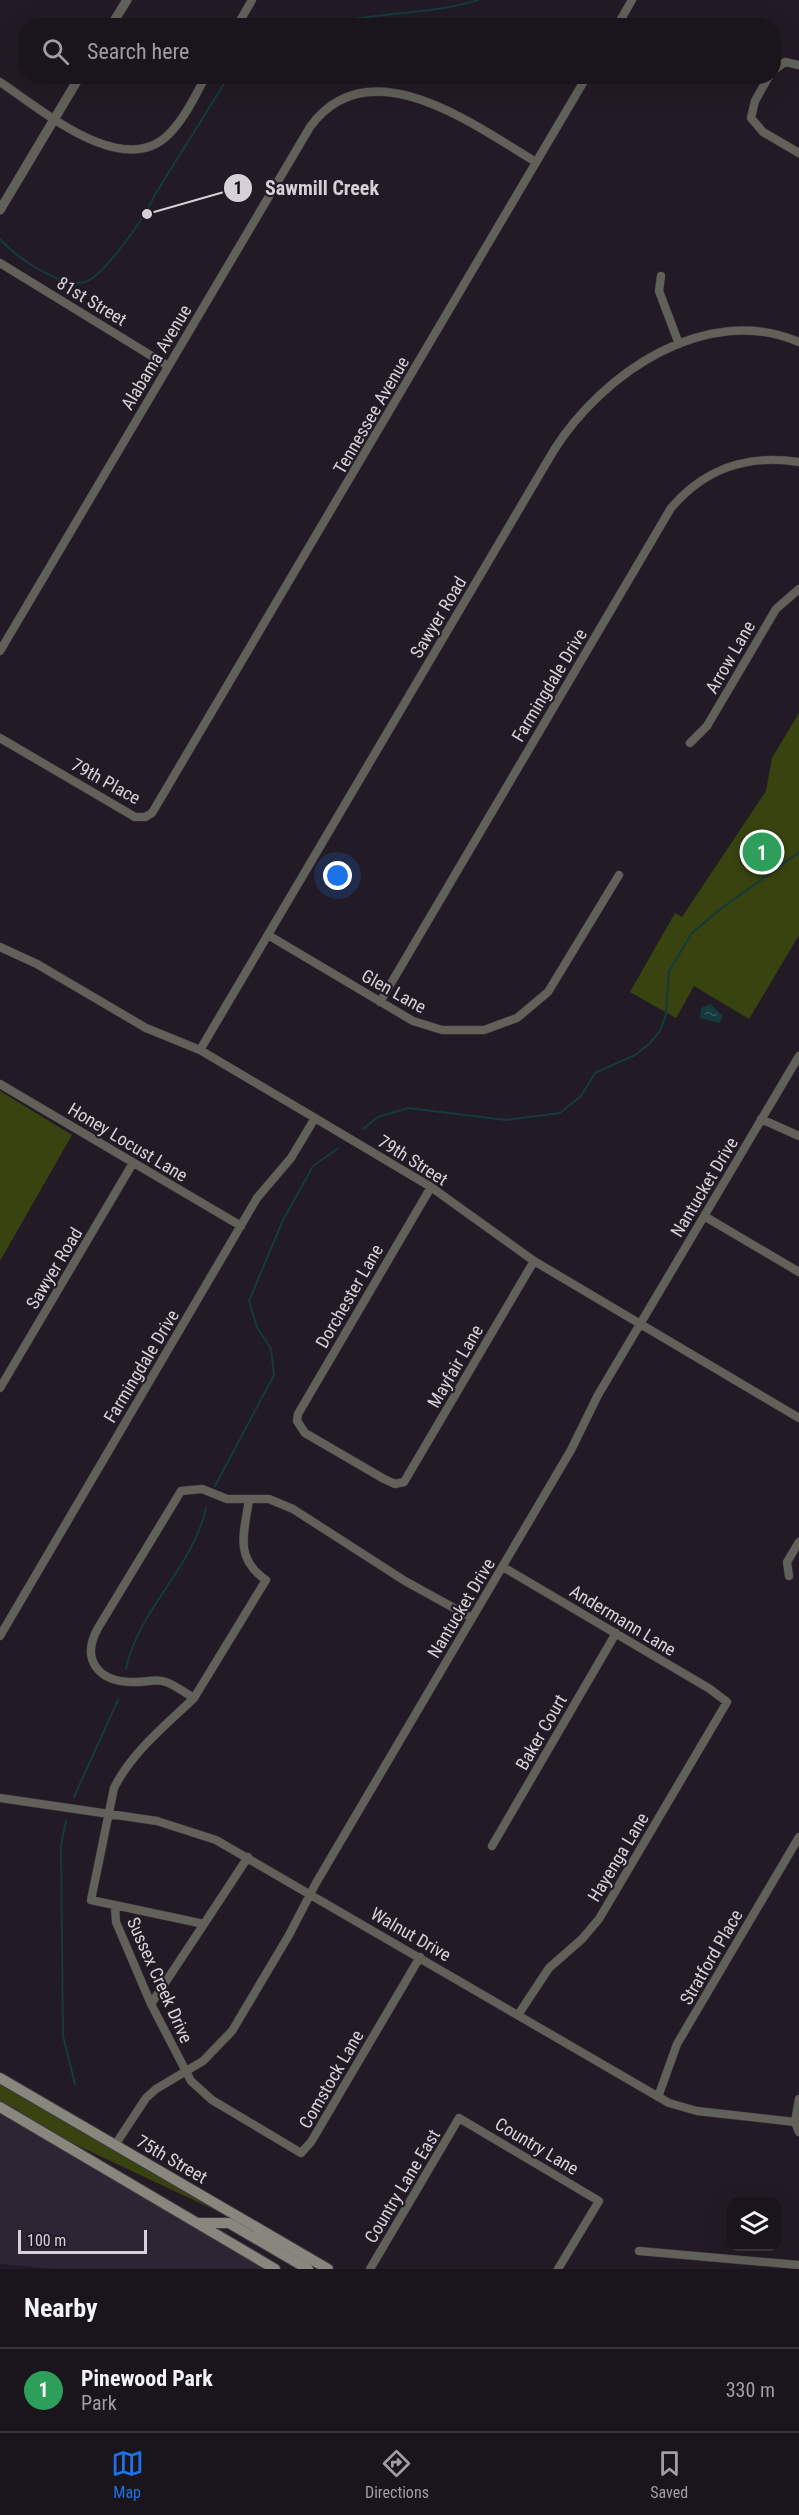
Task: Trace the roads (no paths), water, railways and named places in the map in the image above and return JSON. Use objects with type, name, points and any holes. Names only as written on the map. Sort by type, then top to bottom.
[{"type":"main road","name":"75th Street","points":[[0,2078],[328,2269]]},
{"type":"main road","points":[[0,2107],[275,2269]]},
{"type":"main road","points":[[197,2223],[230,2223],[308,2269]]},
{"type":"street","points":[[116,18],[127,0]]},
{"type":"street","points":[[242,18],[252,0]]},
{"type":"street","points":[[622,18],[632,0]]},
{"type":"street","points":[[781,65],[785,62],[799,65]]},
{"type":"street","points":[[0,82],[54,119],[105,147],[124,151],[148,149],[167,136],[178,123],[201,84]]},
{"type":"street","points":[[0,210],[75,84]]},
{"type":"street","name":"Tennessee Avenue","points":[[181,768],[582,84]]},
{"type":"street","points":[[764,84],[754,101],[751,118],[763,132],[799,153]]},
{"type":"street","name":"Alabama Avenue","points":[[0,651],[310,127],[322,113],[344,99],[360,93],[378,92],[418,98],[452,113],[536,162]]},
{"type":"street","name":"81st Street","points":[[0,263],[168,366]]},
{"type":"street","points":[[661,276],[659,291],[679,344]]},
{"type":"street","name":"Sawyer Road","points":[[200,1050],[561,438],[581,412],[617,378],[642,362],[679,344],[735,331],[750,330],[777,334],[799,342]]},
{"type":"street","name":"Farmingdale Drive","points":[[380,1002],[671,508],[704,477],[731,465],[764,459],[799,462]]},
{"type":"street","name":"Arrow Lane","points":[[690,743],[707,726],[776,609],[786,597],[799,589]]},
{"type":"street","name":"79th Place","points":[[0,738],[135,817],[145,817],[152,813],[181,768]]},
{"type":"street","name":"Glen Lane","points":[[268,935],[380,1002],[422,1024],[454,1032],[484,1030],[517,1017],[548,992],[620,875]]},
{"type":"street","name":"79th Street","points":[[0,946],[37,964],[146,1028],[200,1050],[430,1187],[534,1261],[799,1418]]},
{"type":"street","name":"Nantucket Drive","points":[[115,2145],[146,2098],[156,2089],[185,2073],[214,2052],[232,2031],[571,1450],[598,1395],[799,1056]]},
{"type":"street","name":"Honey Locust Lane","points":[[0,1084],[241,1226]]},
{"type":"street","name":"Farmingdale Drive","points":[[0,1636],[241,1226],[263,1190],[291,1158],[315,1118]]},
{"type":"street","points":[[761,1119],[785,1127],[799,1136]]},
{"type":"street","name":"Sawyer Road","points":[[0,1388],[133,1163]]},
{"type":"street","name":"Dorchester Lane","points":[[401,1485],[384,1479],[305,1433],[297,1421],[303,1405],[430,1187]]},
{"type":"street","points":[[704,1216],[799,1272]]},
{"type":"street","name":"Mayfair Lane","points":[[401,1485],[407,1479],[534,1261]]},
{"type":"street","points":[[194,1698],[166,1682],[133,1683],[110,1677],[93,1663],[90,1654],[91,1641],[181,1491],[201,1489],[227,1499],[269,1499],[293,1509],[405,1581],[472,1618]]},
{"type":"street","name":"Sussex Creek Drive","points":[[185,2073],[151,2004],[116,1922],[115,1906],[91,1900],[114,1788],[121,1775],[142,1748],[194,1698],[266,1580],[253,1571],[245,1559],[244,1535],[249,1500]]},
{"type":"street","points":[[789,1576],[787,1562],[799,1542]]},
{"type":"street","name":"Andermann Lane","points":[[502,1567],[710,1689],[726,1702]]},
{"type":"street","name":"Baker Court","points":[[492,1846],[616,1634]]},
{"type":"street","name":"Hayenga Lane","points":[[518,2015],[549,1968],[582,1939],[599,1919],[726,1702]]},
{"type":"street","name":"Walnut Drive","points":[[0,1798],[176,1826],[216,1840],[311,1893],[658,2097],[697,2111],[795,2121]]},
{"type":"street","name":"Stratford Place","points":[[658,2097],[677,2044],[799,1837]]},
{"type":"street","points":[[151,2004],[248,1857]]},
{"type":"street","points":[[115,1906],[204,1924]]},
{"type":"street","name":"Comstock Lane","points":[[185,2073],[212,2100],[301,2153],[311,2142],[420,1957]]},
{"type":"street","points":[[799,2100],[795,2121],[799,2132]]},
{"type":"street","name":"Country Lane","points":[[459,2118],[599,2201],[558,2269]]},
{"type":"street","name":"Country Lane East","points":[[370,2269],[459,2118]]},
{"type":"street","points":[[639,2251],[799,2265]]},
{"type":"water","points":[[710,1004],[723,1016],[719,1023],[700,1018],[701,1008]]},
{"type":"waterway","points":[[362,18],[439,9],[478,0]]},
{"type":"waterway","points":[[0,239],[39,270],[64,281],[85,282],[93,277],[103,269],[134,230],[224,84]]},
{"type":"waterway","points":[[363,1129],[378,1117],[408,1108],[506,1120],[560,1113],[581,1096],[595,1073],[635,1055],[660,1031],[666,1015],[669,971],[692,933],[718,911],[799,852]]},
{"type":"waterway","points":[[215,1486],[274,1375],[271,1349],[257,1327],[249,1301],[283,1220],[313,1166],[337,1149]]},
{"type":"waterway","points":[[126,1669],[142,1627],[190,1550],[206,1508]]},
{"type":"waterway","points":[[74,1797],[118,1700]]},
{"type":"waterway","points":[[66,1821],[61,1845],[63,2036],[75,2084]]},
{"type":"place","name":"Sawmill Creek","points":[[147,214]]},
{"type":"place","name":"Pinewood Park","points":[[762,852]]}]
